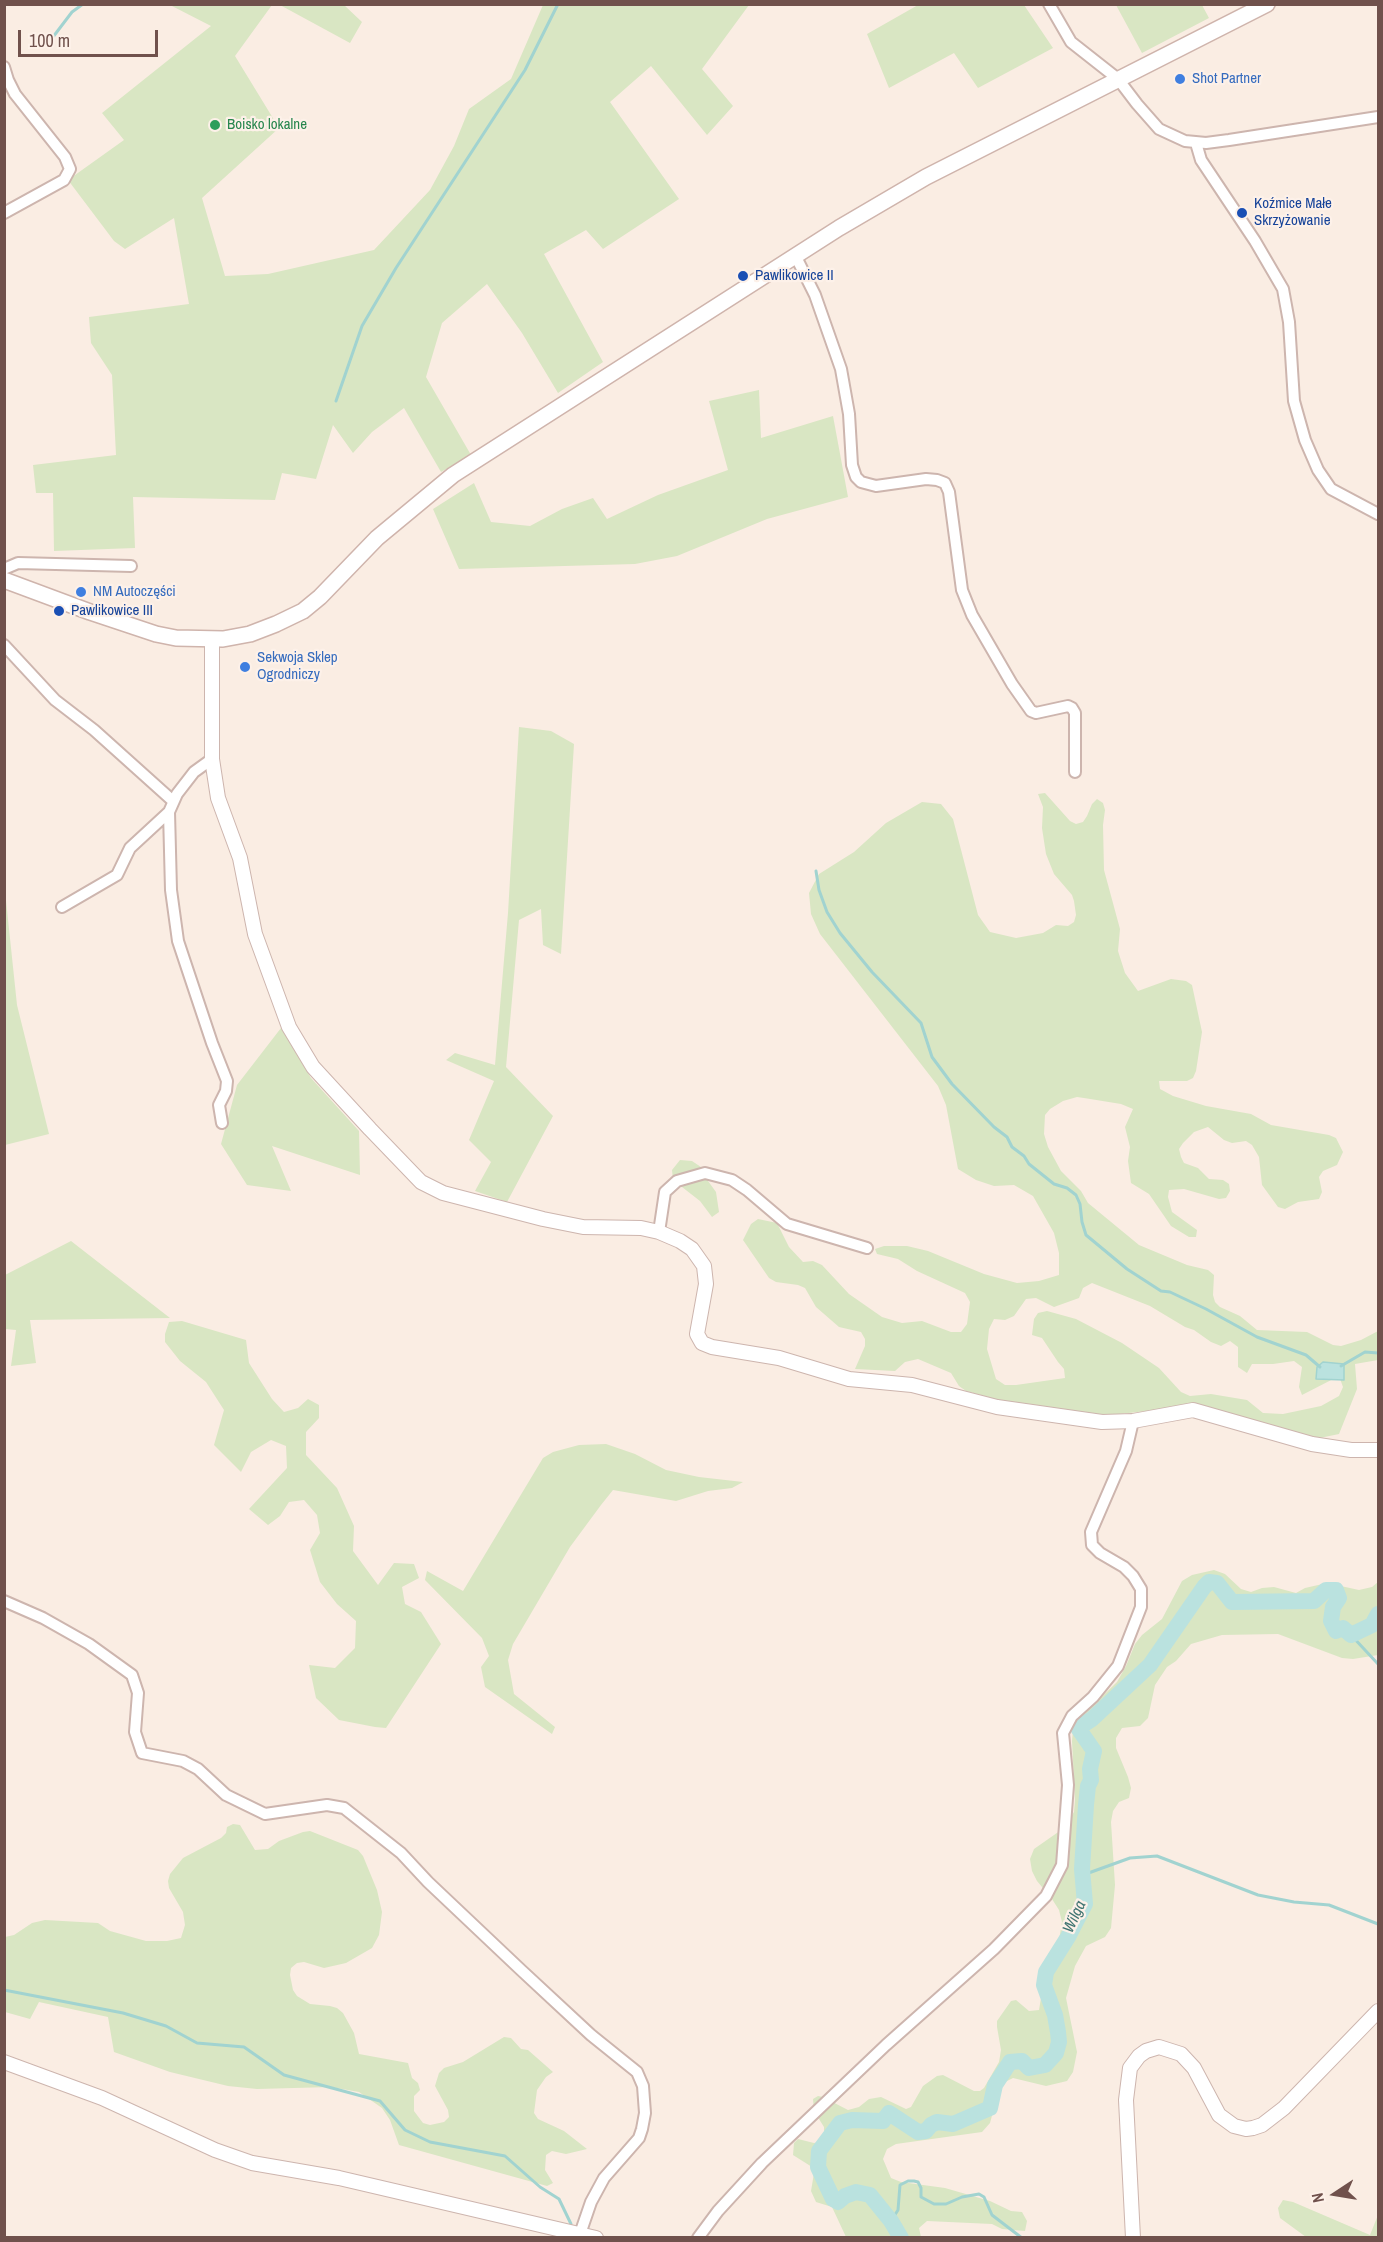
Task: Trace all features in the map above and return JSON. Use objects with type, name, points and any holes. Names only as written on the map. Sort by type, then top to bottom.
[{"type":"main road","points":[[5,580],[156,634],[176,638],[212,640],[250,634],[303,611],[328,589],[376,538],[453,475],[795,255],[926,177],[1267,4]]},
{"type":"street","points":[[1049,4],[1071,42],[1118,79],[1159,129],[1177,138],[1196,142],[1229,140],[1378,117]]},
{"type":"street","points":[[4,67],[15,94],[65,157],[70,169],[64,180],[4,213]]},
{"type":"street","points":[[1196,142],[1202,160],[1272,267],[1283,289],[1289,322],[1293,401],[1305,440],[1318,470],[1331,489],[1378,514]]},
{"type":"street","points":[[795,255],[815,295],[841,369],[849,414],[852,465],[856,477],[861,482],[876,486],[926,479],[945,483],[950,492],[962,590],[972,615],[1012,684],[1031,711],[1068,706],[1072,708],[1075,713],[1075,772]]},
{"type":"street","points":[[4,569],[18,563],[131,566]]},
{"type":"street","points":[[4,585],[5,580]]},
{"type":"street","points":[[212,640],[212,759],[218,798],[240,858],[255,934],[289,1027],[313,1067],[370,1130],[422,1182],[443,1193],[571,1225],[628,1227],[659,1232],[672,1237],[692,1249],[704,1266],[706,1284],[697,1334],[702,1342],[712,1347],[778,1358],[849,1379],[912,1385],[997,1407],[1089,1421],[1133,1421],[1193,1410],[1312,1444],[1351,1450],[1378,1450]]},
{"type":"street","points":[[4,645],[55,700],[94,730],[171,807],[171,890],[174,920],[178,941],[227,1081],[226,1091],[219,1105],[222,1123]]},
{"type":"street","points":[[62,907],[117,875],[130,848],[171,807],[194,772],[212,759]]},
{"type":"street","points":[[659,1232],[665,1192],[677,1181],[705,1173],[732,1180],[787,1224],[867,1248]]},
{"type":"street","points":[[698,2238],[718,2211],[762,2163],[886,2045],[994,1949],[1046,1896],[1062,1865],[1068,1785],[1063,1733],[1072,1716],[1093,1697],[1118,1666],[1141,1606],[1141,1589],[1133,1576],[1092,1545],[1091,1532],[1126,1451],[1133,1421]]},
{"type":"street","points":[[4,1601],[43,1618],[89,1644],[132,1675],[138,1693],[135,1732],[142,1753],[183,1761],[198,1769],[226,1795],[265,1814],[327,1804],[344,1808],[401,1853],[428,1882],[591,2035],[637,2072],[643,2086],[645,2113],[639,2138],[604,2178],[591,2202],[580,2234]]},
{"type":"street","points":[[1133,2238],[1126,2100],[1130,2068],[1139,2056],[1146,2051],[1160,2047],[1181,2054],[1194,2068],[1219,2115],[1234,2126],[1254,2128],[1268,2121],[1284,2108],[1378,2011]]},
{"type":"street","points":[[4,2062],[102,2098],[215,2150],[252,2163],[339,2178],[596,2238]]},
{"type":"green space","points":[[170,5],[272,5],[235,56],[279,128],[202,198],[225,276],[268,274],[374,250],[430,190],[454,146],[469,109],[511,79],[543,5],[749,5],[702,69],[733,106],[707,135],[651,66],[610,102],[679,199],[603,249],[586,230],[544,254],[603,362],[558,393],[522,333],[487,284],[442,323],[426,377],[471,455],[441,472],[404,408],[372,432],[353,453],[333,425],[316,479],[282,473],[275,500],[133,497],[135,548],[54,551],[53,493],[36,493],[33,465],[116,455],[112,375],[91,343],[89,317],[189,304],[174,218],[125,249],[114,241],[68,180],[124,140],[102,113],[211,26]]},
{"type":"green space","points":[[280,5],[344,5],[362,22],[350,43]]},
{"type":"green space","points":[[918,5],[1024,5],[1053,48],[978,88],[954,53],[889,88],[867,34]]},
{"type":"green space","points":[[1116,5],[1202,5],[1209,18],[1142,53]]},
{"type":"green space","points":[[759,390],[761,438],[833,416],[848,497],[767,519],[677,556],[635,564],[459,569],[433,509],[474,483],[491,522],[530,526],[562,509],[593,498],[607,519],[658,495],[728,470],[709,401]]},
{"type":"green space","points":[[519,727],[551,731],[574,744],[561,954],[543,945],[541,909],[519,920],[506,1067],[553,1116],[507,1202],[475,1191],[491,1162],[469,1140],[494,1081],[446,1060],[455,1053],[495,1065],[508,913]]},
{"type":"green space","points":[[1045,793],[1070,821],[1076,824],[1083,822],[1097,799],[1103,803],[1105,810],[1104,870],[1120,929],[1118,951],[1125,973],[1138,991],[1171,979],[1186,981],[1192,985],[1202,1032],[1196,1071],[1193,1078],[1187,1081],[1159,1081],[1160,1089],[1173,1096],[1206,1106],[1251,1114],[1271,1125],[1329,1135],[1336,1138],[1343,1152],[1337,1165],[1323,1171],[1319,1177],[1322,1192],[1319,1199],[1298,1202],[1285,1209],[1278,1207],[1262,1185],[1259,1157],[1252,1145],[1246,1141],[1232,1143],[1224,1140],[1208,1127],[1194,1132],[1179,1149],[1184,1163],[1198,1168],[1209,1179],[1223,1180],[1229,1184],[1230,1191],[1226,1198],[1219,1199],[1184,1189],[1169,1190],[1168,1197],[1172,1212],[1197,1230],[1196,1237],[1189,1237],[1171,1226],[1149,1194],[1131,1183],[1128,1161],[1130,1147],[1125,1127],[1133,1109],[1121,1104],[1077,1097],[1063,1101],[1045,1115],[1044,1134],[1048,1147],[1061,1171],[1081,1191],[1088,1203],[1139,1245],[1187,1265],[1208,1270],[1214,1275],[1215,1302],[1220,1307],[1240,1316],[1257,1330],[1307,1332],[1333,1345],[1341,1346],[1361,1340],[1378,1331],[1378,1360],[1355,1364],[1357,1389],[1339,1434],[1310,1440],[1212,1408],[1193,1406],[1110,1415],[1040,1411],[966,1391],[959,1386],[951,1373],[918,1359],[905,1362],[895,1371],[855,1369],[865,1346],[865,1339],[861,1332],[839,1327],[816,1307],[805,1288],[776,1282],[769,1278],[743,1240],[751,1224],[758,1219],[777,1223],[789,1247],[803,1262],[813,1261],[822,1265],[849,1294],[882,1317],[902,1323],[922,1321],[951,1332],[961,1332],[967,1324],[970,1302],[965,1293],[917,1271],[898,1259],[877,1254],[875,1249],[884,1246],[907,1246],[928,1251],[984,1274],[1017,1283],[1039,1281],[1059,1275],[1059,1253],[1054,1233],[1033,1196],[1014,1185],[994,1186],[976,1180],[958,1169],[946,1105],[938,1086],[820,934],[811,914],[809,893],[819,874],[854,852],[886,823],[922,802],[941,804],[953,819],[978,915],[990,932],[1016,938],[1043,933],[1056,925],[1068,926],[1074,922],[1076,915],[1074,901],[1072,895],[1054,874],[1046,854],[1042,828],[1043,807],[1038,794]],"holes":[[[1092,1283],[1150,1306],[1211,1342],[1221,1346],[1230,1341],[1238,1347],[1238,1367],[1247,1373],[1252,1364],[1294,1361],[1302,1367],[1299,1387],[1302,1395],[1339,1376],[1343,1387],[1339,1396],[1321,1406],[1283,1414],[1263,1413],[1247,1400],[1211,1394],[1190,1396],[1181,1392],[1159,1368],[1122,1343],[1076,1319],[1047,1311],[1038,1313],[1034,1319],[1032,1335],[1042,1338],[1064,1369],[1065,1378],[1016,1385],[1005,1385],[996,1379],[987,1349],[989,1329],[994,1319],[1005,1320],[1014,1316],[1026,1299],[1036,1298],[1054,1307],[1079,1298],[1083,1288]]]},
{"type":"green space","points":[[5,891],[17,1005],[49,1134],[5,1145]]},
{"type":"green space","points":[[281,1028],[311,1078],[359,1131],[360,1175],[272,1146],[291,1191],[247,1185],[221,1144],[237,1085]]},
{"type":"green space","points":[[680,1160],[692,1161],[701,1167],[716,1192],[719,1212],[712,1217],[700,1201],[673,1180],[672,1170]]},
{"type":"green space","points":[[71,1241],[170,1318],[30,1320],[36,1363],[11,1366],[16,1330],[5,1329],[5,1275]]},
{"type":"green space","points":[[182,1321],[246,1340],[249,1363],[272,1399],[284,1412],[298,1408],[308,1399],[319,1405],[319,1418],[306,1432],[306,1455],[337,1488],[354,1526],[353,1551],[378,1585],[394,1563],[414,1564],[419,1578],[402,1587],[405,1604],[421,1612],[441,1644],[386,1728],[339,1720],[316,1698],[309,1665],[335,1668],[355,1648],[356,1621],[337,1604],[320,1582],[310,1550],[320,1533],[317,1515],[304,1500],[289,1502],[280,1516],[268,1525],[249,1509],[287,1468],[286,1446],[271,1440],[251,1452],[241,1472],[214,1445],[224,1410],[206,1382],[180,1361],[165,1342],[169,1322]]},
{"type":"green space","points":[[606,1444],[635,1454],[666,1470],[699,1477],[743,1482],[732,1488],[708,1491],[676,1501],[613,1490],[601,1505],[570,1547],[513,1644],[508,1660],[514,1694],[555,1727],[552,1734],[485,1687],[481,1667],[489,1656],[482,1638],[425,1580],[427,1571],[463,1591],[543,1458],[553,1452],[579,1445]]},
{"type":"green space","points":[[1214,1570],[1225,1574],[1241,1589],[1251,1592],[1274,1587],[1296,1593],[1305,1588],[1327,1583],[1359,1590],[1372,1587],[1378,1582],[1378,1655],[1353,1659],[1342,1658],[1278,1634],[1222,1635],[1191,1644],[1176,1661],[1167,1667],[1155,1685],[1148,1718],[1140,1726],[1122,1728],[1116,1738],[1116,1748],[1131,1788],[1129,1798],[1119,1802],[1113,1811],[1111,1822],[1115,1885],[1111,1928],[1105,1937],[1086,1946],[1075,1966],[1066,1998],[1077,2052],[1073,2072],[1067,2081],[1046,2086],[1013,2078],[1003,2083],[990,2123],[982,2132],[896,2144],[887,2149],[883,2159],[891,2178],[901,2182],[945,2188],[990,2201],[1011,2211],[1022,2212],[1027,2221],[1025,2231],[1002,2229],[992,2224],[927,2221],[919,2228],[921,2237],[846,2237],[832,2207],[816,2202],[811,2191],[814,2173],[812,2167],[793,2155],[794,2143],[798,2139],[814,2143],[824,2138],[824,2127],[814,2111],[813,2099],[818,2096],[823,2097],[848,2110],[859,2107],[869,2099],[881,2097],[906,2109],[911,2107],[923,2086],[937,2076],[943,2075],[974,2091],[984,2088],[999,2062],[1001,2050],[997,2021],[1011,2001],[1016,2000],[1029,2011],[1039,2010],[1041,1998],[1039,1974],[1049,1953],[1058,1946],[1062,1922],[1059,1910],[1037,1881],[1030,1859],[1034,1849],[1064,1828],[1074,1812],[1073,1730],[1079,1719],[1117,1682],[1135,1644],[1142,1635],[1162,1619],[1182,1581],[1192,1575]]},
{"type":"green space","points":[[233,1824],[240,1825],[255,1850],[268,1849],[279,1841],[310,1831],[358,1850],[363,1856],[377,1890],[382,1912],[379,1935],[372,1948],[346,1963],[324,1968],[304,1962],[297,1963],[291,1968],[293,1990],[297,1996],[310,2004],[330,2006],[343,2013],[354,2033],[359,2054],[408,2063],[412,2078],[418,2083],[420,2090],[414,2096],[414,2111],[423,2123],[430,2125],[444,2122],[449,2117],[448,2110],[435,2086],[439,2073],[444,2068],[463,2062],[504,2037],[511,2038],[521,2049],[528,2050],[553,2072],[546,2077],[537,2090],[534,2113],[538,2119],[564,2131],[587,2149],[566,2154],[552,2151],[546,2155],[545,2170],[553,2183],[547,2186],[399,2145],[390,2120],[382,2108],[359,2092],[331,2087],[257,2089],[228,2086],[170,2072],[114,2052],[108,2017],[39,2002],[30,2019],[5,2012],[5,1937],[14,1935],[32,1923],[45,1920],[98,1923],[110,1931],[146,1941],[181,1938],[185,1925],[183,1912],[169,1888],[170,1874],[183,1858],[221,1838],[226,1833],[227,1827]]},
{"type":"green space","points":[[1283,2200],[1293,2202],[1370,2235],[1378,2215],[1378,2237],[1306,2237],[1280,2218],[1278,2208]]},
{"type":"water","points":[[1323,1362],[1344,1364],[1344,1380],[1316,1379],[1317,1367]]},
{"type":"waterway","points":[[53,37],[72,12],[83,4]]},
{"type":"waterway","points":[[336,401],[362,326],[396,268],[525,70],[558,4]]},
{"type":"waterway","points":[[816,871],[819,890],[827,912],[840,933],[872,972],[921,1023],[932,1057],[952,1084],[994,1127],[1007,1137],[1012,1147],[1024,1156],[1029,1164],[1054,1184],[1067,1188],[1076,1195],[1086,1235],[1127,1269],[1161,1291],[1170,1292],[1206,1309],[1257,1337],[1306,1355],[1320,1367]]},
{"type":"waterway","points":[[1341,1366],[1365,1352],[1378,1353]]},
{"type":"waterway","name":"Wilga","points":[[901,2238],[891,2221],[870,2195],[856,2192],[845,2196],[838,2202],[833,2199],[818,2167],[819,2151],[840,2123],[852,2120],[883,2121],[889,2113],[918,2132],[926,2131],[937,2122],[953,2124],[990,2108],[995,2085],[1010,2062],[1022,2061],[1029,2068],[1045,2065],[1056,2053],[1059,2042],[1058,2032],[1055,2015],[1044,1985],[1046,1972],[1085,1904],[1082,1869],[1086,1805],[1094,1751],[1078,1728],[1092,1719],[1150,1665],[1209,1582],[1217,1583],[1232,1602],[1314,1601],[1326,1590],[1336,1590],[1339,1598],[1333,1607],[1331,1621],[1336,1631],[1343,1628],[1351,1635],[1372,1625],[1378,1614]]},
{"type":"waterway","points":[[1351,1635],[1378,1664]]},
{"type":"waterway","points":[[1083,1875],[1130,1858],[1157,1856],[1258,1895],[1294,1902],[1329,1905],[1378,1924]]},
{"type":"waterway","points":[[4,1990],[123,2013],[166,2026],[197,2043],[244,2047],[284,2075],[380,2101],[405,2130],[430,2142],[505,2156],[540,2187],[559,2199],[571,2224]]},
{"type":"waterway","points":[[891,2221],[898,2210],[900,2185],[914,2181],[918,2182],[921,2188],[921,2197],[934,2204],[946,2204],[962,2197],[979,2194],[984,2197],[992,2215],[1022,2238]]},
{"type":"place","name":"Shot Partner","points":[[1180,79]]},
{"type":"place","name":"Boisko lokalne","points":[[215,125]]},
{"type":"place","name":"Koźmice Małe Skrzyżowanie","points":[[1242,213]]},
{"type":"place","name":"Pawlikowice II","points":[[743,276]]},
{"type":"place","name":"NM Autoczęści","points":[[81,592]]},
{"type":"place","name":"Pawlikowice III","points":[[59,611]]},
{"type":"place","name":"Sekwoja Sklep Ogrodniczy","points":[[245,667]]}]
